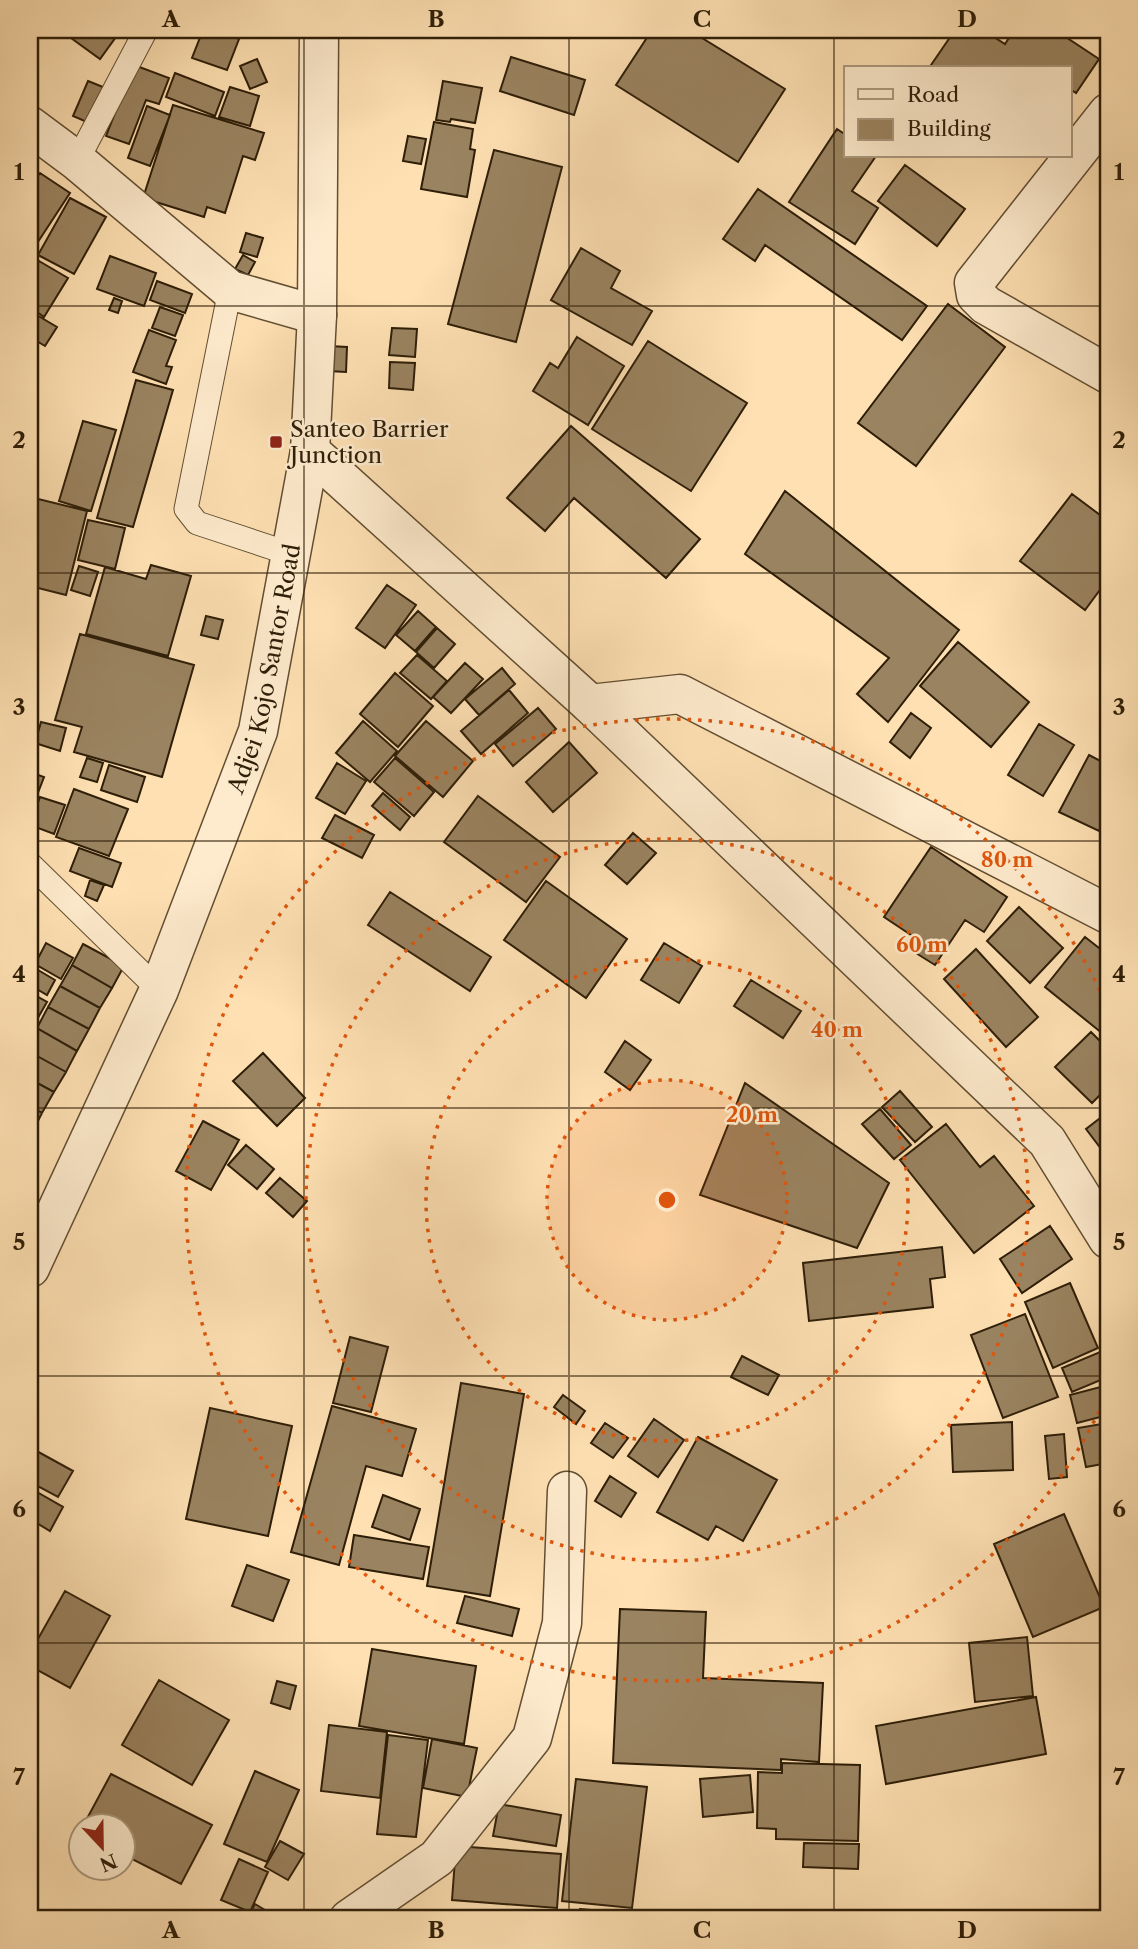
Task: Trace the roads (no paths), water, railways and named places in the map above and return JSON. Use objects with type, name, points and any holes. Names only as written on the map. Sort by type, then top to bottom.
[{"type":"street","name":"Adjei Kojo Santor Road","points":[[30,1268],[159,990],[258,732],[310,451],[317,314],[319,30]]},
{"type":"street","points":[[1108,113],[974,283],[976,295],[986,305],[1108,374]]},
{"type":"street","points":[[30,126],[77,161],[230,290],[317,314]]},
{"type":"street","points":[[310,451],[590,704],[1047,1141],[1108,1240]]},
{"type":"street","points":[[590,704],[680,694],[1108,914]]},
{"type":"street","points":[[349,1919],[437,1858],[532,1738],[562,1623],[567,1491]]},
{"type":"lane","points":[[77,161],[146,30]]},
{"type":"lane","points":[[230,290],[186,509],[197,523],[291,554]]},
{"type":"lane","points":[[30,864],[159,990]]},
{"type":"place","name":"Santeo Barrier Junction","points":[[276,442]]}]
